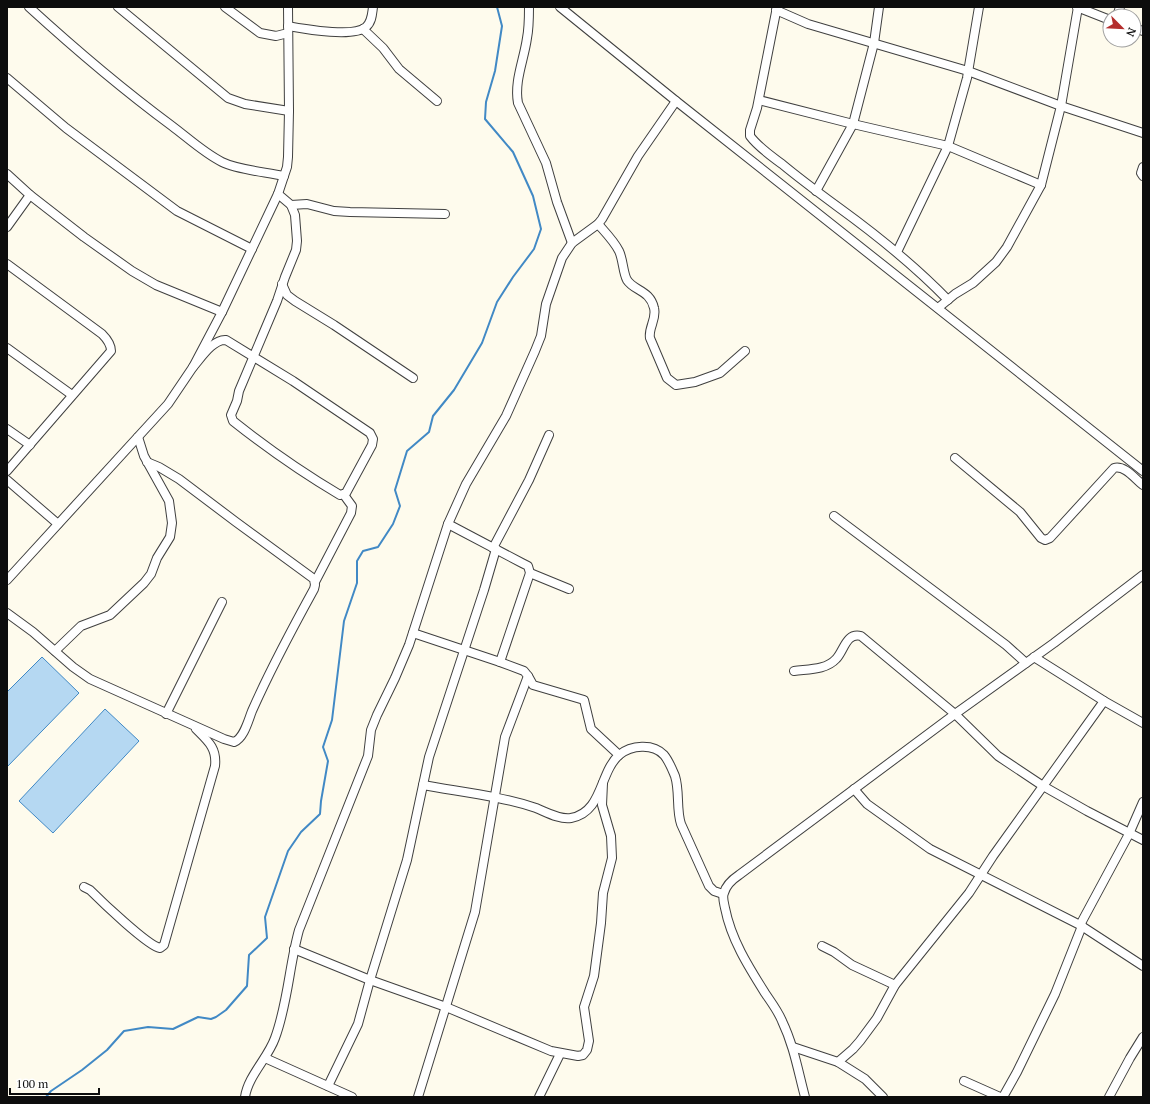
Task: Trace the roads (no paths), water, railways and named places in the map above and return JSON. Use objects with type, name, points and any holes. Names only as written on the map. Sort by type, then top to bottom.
[{"type":"street","points":[[29,7],[136,100],[208,153],[222,162],[234,166],[284,176]]},
{"type":"street","points":[[118,7],[228,98],[245,104],[289,111]]},
{"type":"street","points":[[225,7],[260,33],[276,36],[288,30],[346,33],[363,29],[367,26],[371,19],[373,7]]},
{"type":"street","points":[[7,580],[168,404],[193,367],[222,312],[278,194],[284,176],[288,157],[288,7]]},
{"type":"street","points":[[529,7],[528,36],[517,83],[516,94],[518,103],[546,163],[557,202],[572,243]]},
{"type":"street","points":[[560,7],[676,101],[1143,471]]},
{"type":"street","points":[[816,191],[853,124],[874,43],[879,7]]},
{"type":"street","points":[[897,252],[948,146],[968,71],[979,7]]},
{"type":"street","points":[[938,308],[973,283],[996,262],[1007,247],[1041,185],[1061,106],[1078,7],[1102,17]]},
{"type":"street","points":[[948,300],[922,274],[878,236],[816,191],[759,146],[750,136],[750,130],[759,100],[777,8],[808,24],[968,71],[1061,106],[1143,133]]},
{"type":"street","points":[[363,29],[383,48],[399,69],[437,102]]},
{"type":"street","points":[[7,78],[66,128],[177,211],[252,249]]},
{"type":"street","points":[[759,100],[948,146],[1041,185]]},
{"type":"street","points":[[245,1097],[246,1090],[275,1038],[285,1001],[294,950],[302,924],[368,756],[370,734],[377,715],[404,658],[448,524],[466,484],[506,416],[535,352],[541,336],[546,304],[562,258],[572,243],[598,224],[638,156],[676,101]]},
{"type":"street","points":[[1143,167],[1141,173],[1143,176]]},
{"type":"street","points":[[7,174],[30,195],[84,237],[132,270],[156,285],[222,312]]},
{"type":"street","points":[[7,613],[90,679],[231,742],[240,738],[295,623],[314,589],[315,582],[351,513],[352,506],[344,495],[340,495],[274,453],[233,421],[231,415],[253,356],[277,301],[297,245],[295,215],[291,205],[278,194]]},
{"type":"street","points":[[7,227],[30,195]]},
{"type":"street","points":[[291,205],[306,204],[334,211],[350,212],[445,214]]},
{"type":"street","points":[[598,224],[619,250],[628,281],[644,292],[651,300],[655,315],[649,334],[662,368],[670,381],[676,385],[695,382],[720,373],[745,351]]},
{"type":"street","points":[[7,264],[102,334],[111,346],[111,351],[106,359],[72,395],[7,471]]},
{"type":"street","points":[[282,284],[287,295],[295,301],[334,325],[412,378]]},
{"type":"street","points":[[193,367],[209,349],[222,340],[232,343],[372,435],[372,445],[344,495]]},
{"type":"street","points":[[7,348],[72,395]]},
{"type":"street","points":[[7,429],[30,444]]},
{"type":"street","points":[[328,1086],[358,1024],[370,980],[406,866],[429,757],[484,590],[495,549],[549,435]]},
{"type":"street","points":[[55,651],[81,626],[110,615],[144,583],[151,574],[157,558],[170,538],[172,523],[169,501],[147,462],[141,449],[138,437]]},
{"type":"street","points":[[955,458],[1020,512],[1041,538],[1045,540],[1050,538],[1114,468],[1122,468],[1143,485]]},
{"type":"street","points":[[147,462],[159,467],[179,479],[236,522],[311,575],[315,582]]},
{"type":"street","points":[[7,480],[58,524]]},
{"type":"street","points":[[834,516],[1006,645],[1026,663]]},
{"type":"street","points":[[448,524],[528,566],[530,573],[500,662]]},
{"type":"street","points":[[530,573],[569,589]]},
{"type":"street","points":[[805,1097],[793,1047],[778,1013],[748,966],[735,942],[726,914],[723,894],[728,884],[1143,575]]},
{"type":"street","points":[[166,714],[222,602]]},
{"type":"street","points":[[413,633],[524,671],[533,685],[584,700],[591,729],[619,755]]},
{"type":"street","points":[[794,671],[818,668],[829,664],[836,659],[849,638],[856,635],[861,636],[955,714],[998,756],[1043,786],[1129,834],[1143,840]]},
{"type":"street","points":[[1034,657],[1104,701],[1143,723]]},
{"type":"street","points":[[418,1097],[475,912],[504,737],[528,676]]},
{"type":"street","points":[[838,1062],[853,1049],[878,1018],[895,985],[966,898],[980,875],[1104,701]]},
{"type":"street","points":[[84,887],[90,890],[122,920],[154,945],[160,948],[164,945],[216,766],[216,758],[213,747],[193,726]]},
{"type":"street","points":[[423,785],[526,805],[570,818],[578,816],[589,809],[596,799],[608,772],[619,755],[634,748],[645,746],[653,748],[665,756],[675,778],[679,794],[679,818],[710,886],[714,891],[723,894]]},
{"type":"street","points":[[294,950],[370,980],[446,1007],[540,1047],[560,1054],[578,1056],[583,1055],[586,1053],[589,1045],[584,1007],[594,976],[601,923],[603,893],[611,864],[611,836],[602,805],[604,783]]},
{"type":"street","points":[[854,789],[867,804],[930,849],[1081,925],[1143,966]]},
{"type":"street","points":[[964,1081],[1001,1097],[1016,1072],[1055,994],[1081,925],[1129,834],[1143,802]]},
{"type":"street","points":[[822,946],[834,952],[852,965],[895,985]]},
{"type":"street","points":[[1109,1097],[1143,1037]]},
{"type":"street","points":[[793,1047],[838,1062],[865,1079],[883,1097]]},
{"type":"street","points":[[539,1097],[560,1054]]},
{"type":"street","points":[[265,1058],[352,1097]]},
{"type":"water","points":[[42,657],[79,693],[7,767],[7,692]]},
{"type":"water","points":[[105,709],[139,741],[53,833],[19,801]]},
{"type":"waterway","points":[[46,1097],[51,1091],[82,1070],[107,1050],[124,1031],[148,1027],[173,1029],[198,1017],[211,1019],[226,1010],[247,986],[249,955],[267,938],[265,917],[288,851],[301,832],[320,814],[328,761],[323,747],[332,720],[344,621],[357,583],[357,561],[363,551],[378,547],[393,524],[400,506],[395,490],[407,451],[429,432],[433,416],[454,390],[482,343],[497,302],[534,249],[541,229],[533,196],[513,152],[485,119],[486,102],[495,71],[502,26],[497,7]]}]
